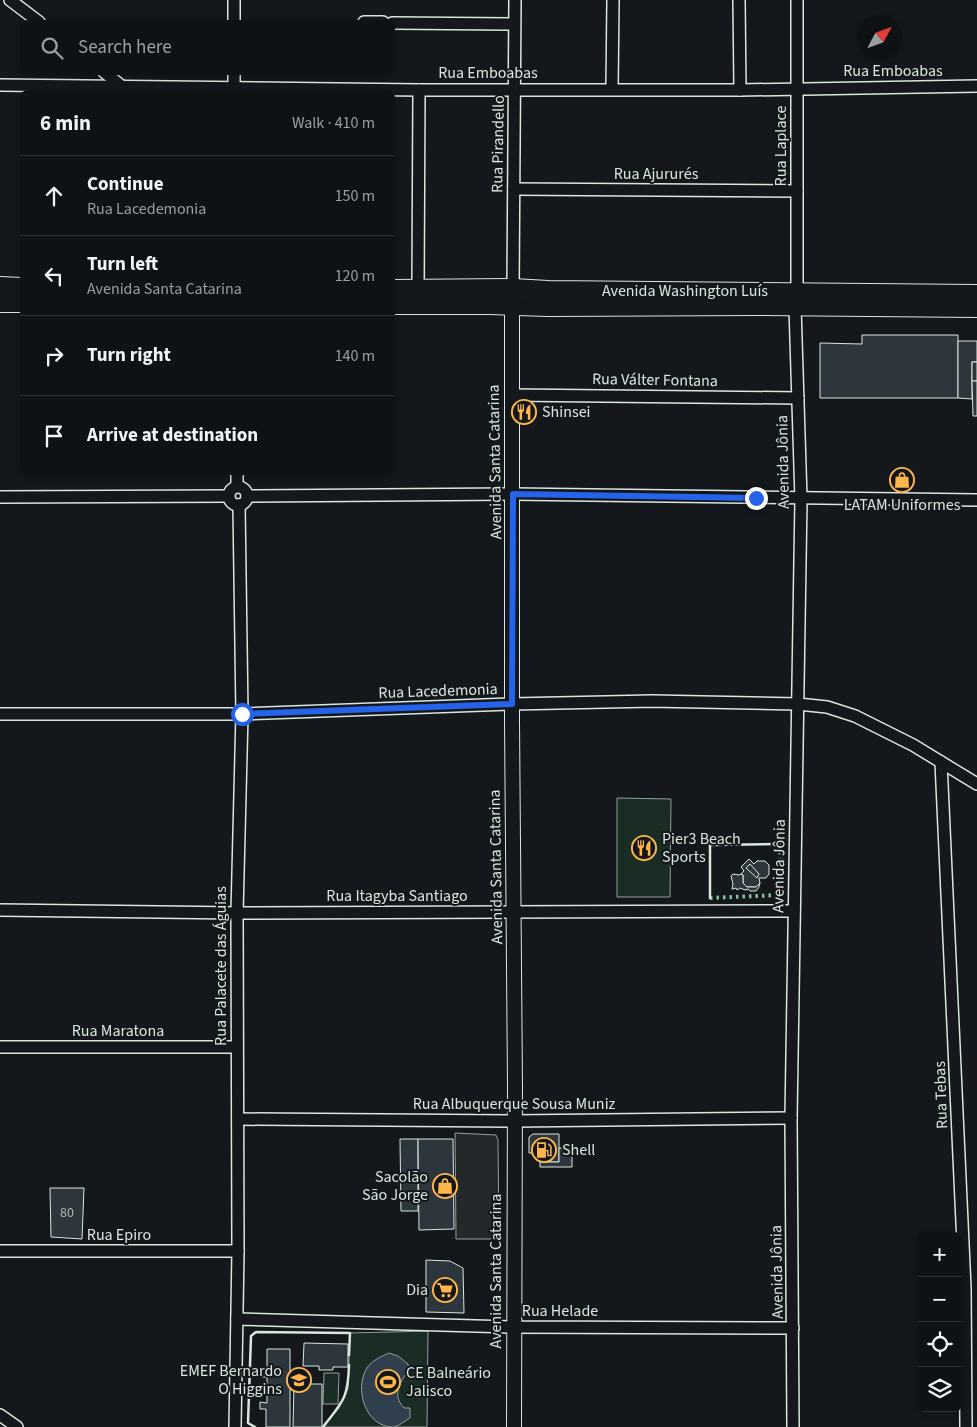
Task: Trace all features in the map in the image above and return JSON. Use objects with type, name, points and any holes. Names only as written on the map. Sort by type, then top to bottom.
[{"type":"highway","points":[[0,286],[20,286]]},
{"type":"highway","name":"Avenida Washington Luís","points":[[395,289],[514,288],[796,299],[953,301],[977,308]]},
{"type":"highway","points":[[977,288],[953,301],[977,318]]},
{"type":"highway","name":"Avenida Washington Luís","points":[[953,301],[977,294]]},
{"type":"highway","name":"Avenida Washington Luís","points":[[395,305],[548,307],[796,299]]},
{"type":"highway","points":[[0,303],[20,303]]},
{"type":"street","points":[[10,0],[36,20]]},
{"type":"street","points":[[234,0],[234,20]]},
{"type":"street","name":"Rua Pirandello","points":[[514,288],[515,0]]},
{"type":"street","points":[[612,89],[613,0]]},
{"type":"street","points":[[739,0],[740,90]]},
{"type":"street","name":"Rua Laplace","points":[[796,299],[797,0]]},
{"type":"street","points":[[395,23],[514,24]]},
{"type":"street","points":[[108,75],[126,90]]},
{"type":"street","points":[[234,75],[234,90]]},
{"type":"street","name":"Rua Emboabas","points":[[0,84],[126,90],[419,90],[515,88],[740,90],[977,86]]},
{"type":"street","points":[[418,289],[419,90]]},
{"type":"street","name":"Rua Ajururés","points":[[514,190],[797,191]]},
{"type":"street","name":"Avenida Jônia","points":[[793,1427],[791,1118],[801,499],[796,299]]},
{"type":"street","name":"Avenida Santa Catarina","points":[[512,306],[514,1427]]},
{"type":"street","name":"Rua Válter Fontana","points":[[511,395],[798,398]]},
{"type":"street","points":[[237,475],[237,486]]},
{"type":"street","points":[[237,486],[243,488],[247,496],[245,502],[240,505],[233,504],[228,496],[232,488],[237,486]]},
{"type":"street","points":[[247,496],[513,494],[977,500]]},
{"type":"street","points":[[0,497],[228,496]]},
{"type":"street","name":"Rua Palacete das Águias","points":[[235,1427],[238,1251],[237,913],[242,714],[240,505]]},
{"type":"street","name":"Rua Lacedemonia","points":[[0,714],[242,714],[512,704],[652,702],[798,704],[827,707],[855,716],[913,745],[977,784]]},
{"type":"street","name":"Rua Tebas","points":[[941,762],[964,1288],[966,1427]]},
{"type":"street","name":"Rua Itagyba Santiago","points":[[0,910],[237,913],[794,911]]},
{"type":"street","name":"Rua Maratona","points":[[0,1047],[236,1047]]},
{"type":"street","name":"Rua Albuquerque Sousa Muniz","points":[[238,1119],[514,1121],[791,1118]]},
{"type":"street","name":"Rua Epiro","points":[[0,1251],[238,1251]]},
{"type":"street","name":"Rua Helade","points":[[237,1319],[514,1327],[793,1328]]},
{"type":"street","points":[[0,1415],[17,1427]]},
{"type":"green space","name":"Pier3 Beach Sports","points":[[617,798],[671,799],[670,897],[617,897]]},
{"type":"green space","name":"CE Balneário Jalisco","points":[[428,1331],[427,1427],[323,1427],[339,1408],[348,1388],[350,1333]]},
{"type":"green space","points":[[324,1373],[339,1373],[338,1404],[323,1404]]},
{"type":"shaded area","points":[[455,1133],[496,1135],[498,1140],[499,1239],[456,1239]]},
{"type":"water","points":[[389,1353],[398,1356],[408,1364],[409,1369],[400,1383],[398,1398],[404,1408],[410,1408],[410,1418],[400,1425],[393,1427],[375,1421],[369,1414],[362,1395],[363,1376],[367,1368],[374,1361]]},
{"type":"building","points":[[862,335],[958,335],[958,398],[820,398],[820,343],[862,344]]},
{"type":"building","points":[[958,341],[977,341],[977,362],[972,362],[972,399],[958,398]]},
{"type":"building","points":[[972,362],[977,362],[977,381],[972,381]]},
{"type":"building","points":[[972,381],[977,381],[977,416],[973,416]]},
{"type":"building","points":[[749,859],[754,864],[757,861],[765,861],[769,865],[769,874],[766,878],[759,878],[760,883],[756,887],[747,887],[743,883],[743,875],[741,874],[744,871],[741,867]]},
{"type":"building","points":[[750,864],[759,874],[757,878],[746,868]]},
{"type":"building","points":[[733,874],[743,875],[743,883],[747,887],[756,887],[760,883],[759,887],[756,891],[740,888],[737,890],[736,888],[732,889],[731,876]]},
{"type":"building","name":"Shell","points":[[533,1134],[559,1134],[559,1162],[540,1162],[540,1153],[529,1153],[529,1137]]},
{"type":"building","points":[[400,1139],[418,1139],[418,1211],[401,1211]]},
{"type":"building","points":[[418,1139],[453,1139],[454,1229],[419,1230]]},
{"type":"building","points":[[559,1148],[572,1148],[572,1167],[540,1167],[540,1162],[559,1162]]},
{"type":"building","points":[[50,1188],[84,1188],[82,1239],[51,1237]]},
{"type":"building","name":"Dia","points":[[426,1260],[450,1261],[463,1268],[464,1313],[426,1312]]},
{"type":"building","points":[[304,1343],[348,1344],[348,1367],[333,1367],[333,1370],[319,1370],[319,1366],[303,1366]]},
{"type":"building","points":[[267,1349],[290,1349],[290,1427],[266,1427],[266,1409],[260,1409],[260,1402],[267,1403],[267,1377],[261,1377],[261,1370],[267,1370]]},
{"type":"building","points":[[294,1384],[322,1384],[322,1427],[293,1427]]},
{"type":"hedge","points":[[710,898],[779,895],[781,893],[780,844]]},
{"type":"wall","points":[[710,898],[710,845],[780,844]]},
{"type":"wall","points":[[255,1427],[248,1423],[251,1336],[256,1332],[350,1333],[349,1355]]},
{"type":"wall","points":[[323,1427],[346,1393],[349,1365]]},
{"type":"place","name":"Shinsei","points":[[524,412]]},
{"type":"place","name":"LATAM Uniformes","points":[[902,480]]},
{"type":"place","name":"Pier3 Beach Sports","points":[[644,848]]},
{"type":"place","name":"Shell","points":[[544,1150]]},
{"type":"place","name":"Sacolão São Jorge","points":[[445,1186]]},
{"type":"place","name":"Dia","points":[[445,1290]]},
{"type":"place","name":"EMEF Bernardo O Higgins","points":[[299,1380]]},
{"type":"place","name":"CE Balneário Jalisco","points":[[388,1382]]},
{"type":"route","points":[[242,714],[512,704],[513,494],[756,498]]}]
